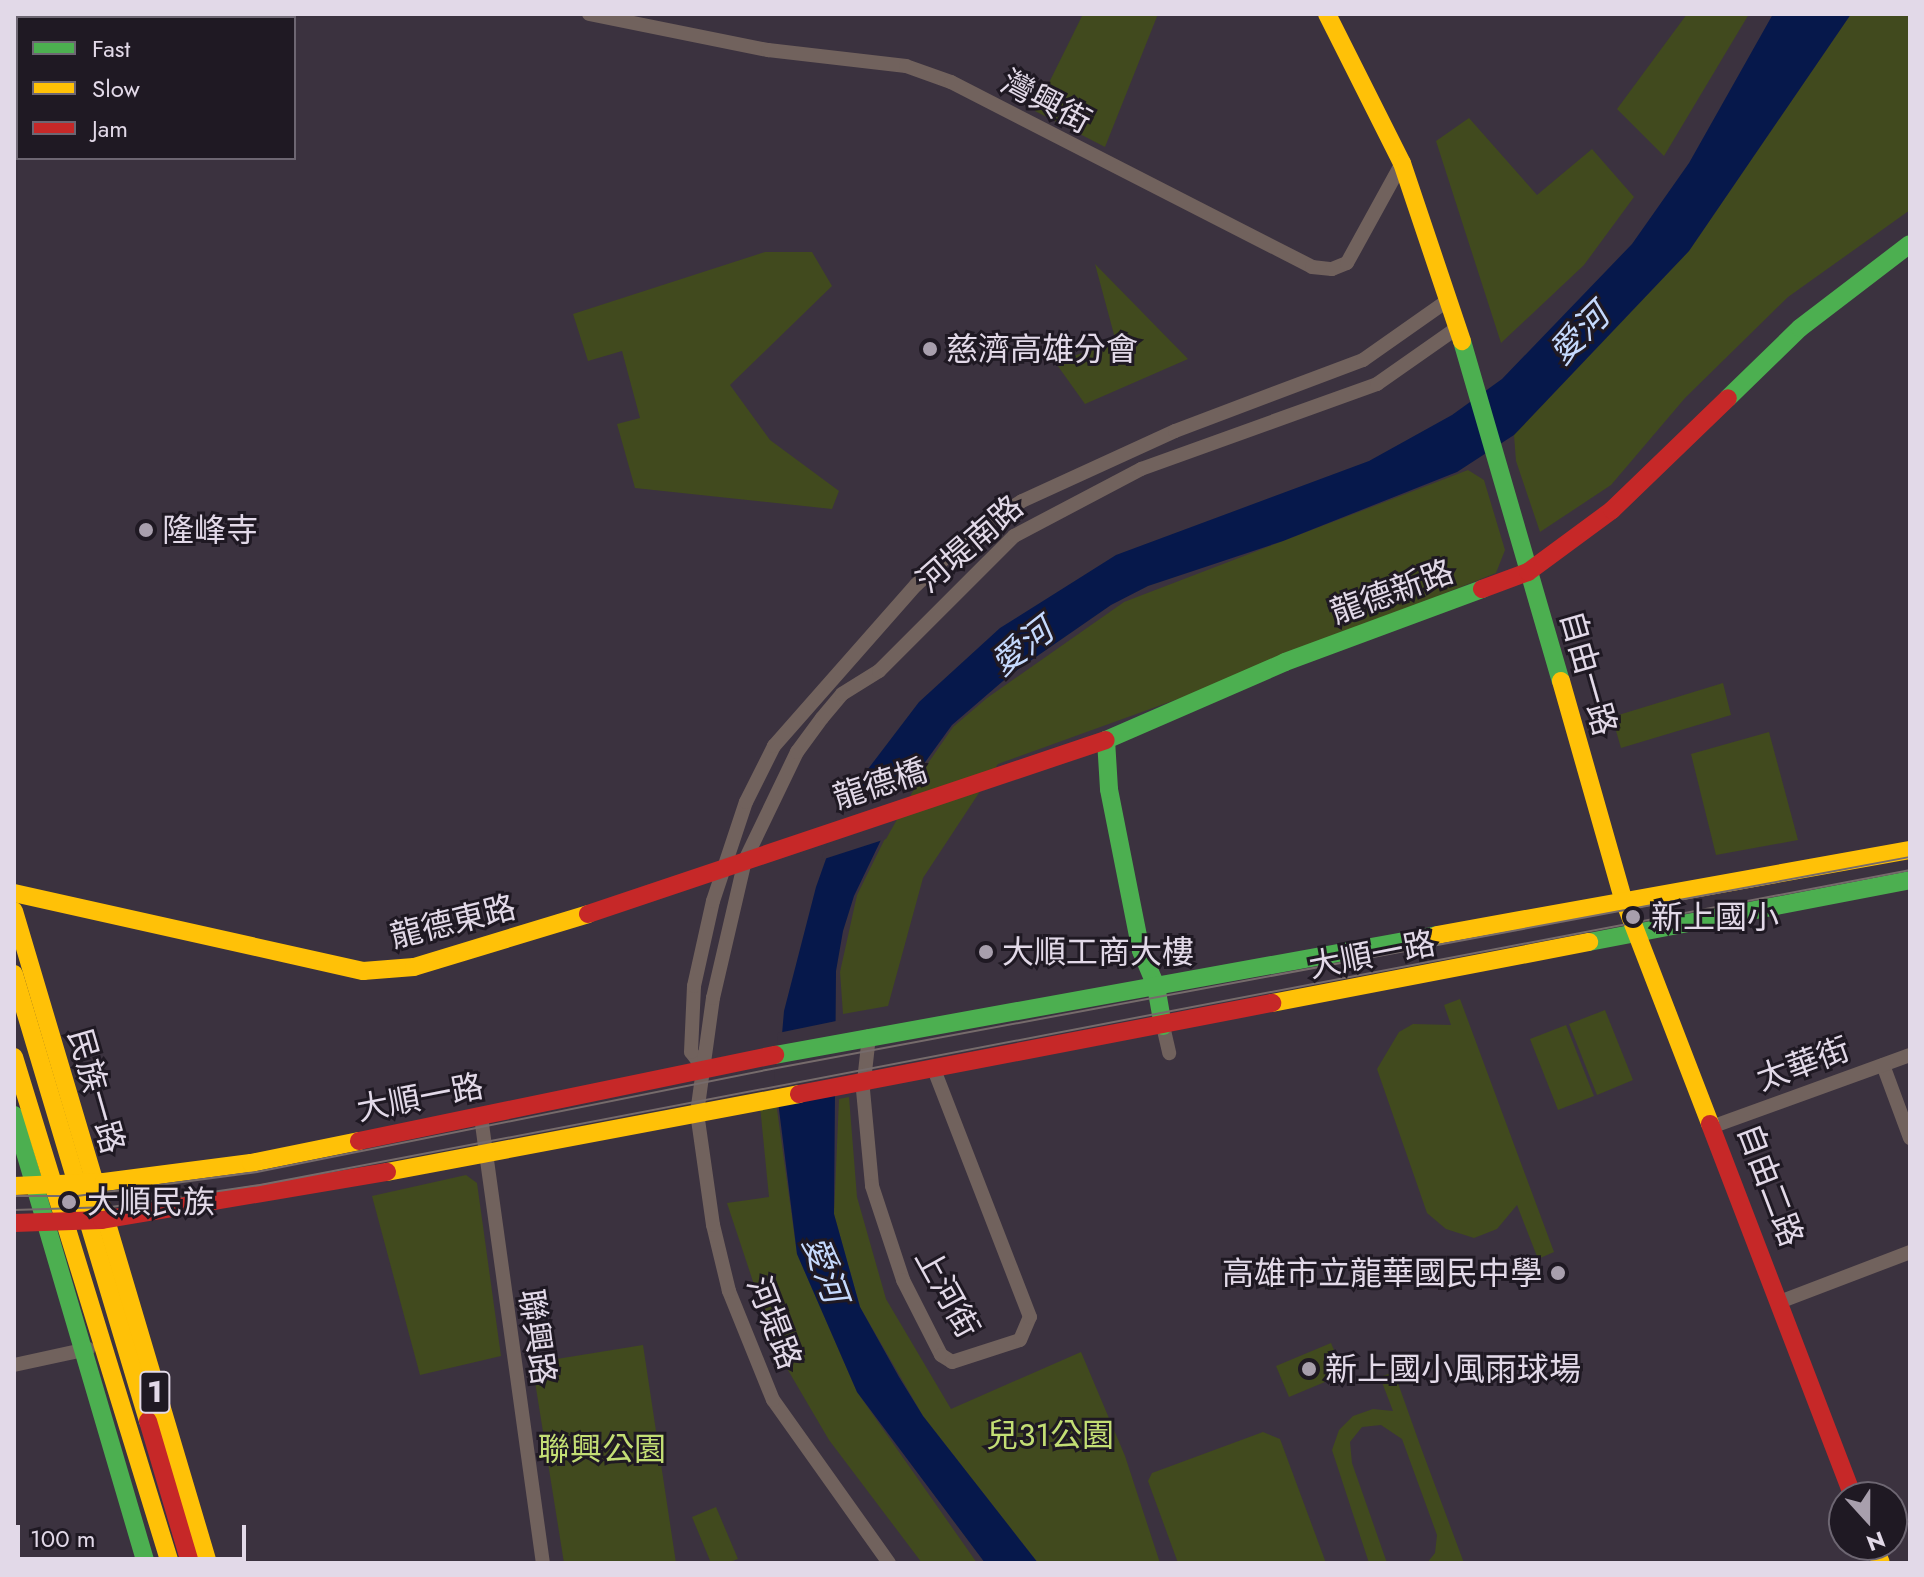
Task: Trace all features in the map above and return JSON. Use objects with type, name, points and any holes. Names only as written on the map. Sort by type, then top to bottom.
[{"type":"street","name":"灣興街","points":[[589,14],[768,50],[906,66],[936,76],[1312,267],[1332,269],[1347,263],[1402,163]]},
{"type":"street","points":[[1327,14],[1402,163],[1457,328]]},
{"type":"street","name":"龍德新路","points":[[1106,740],[1285,662],[1528,572],[1612,510],[1800,328],[1910,244]]},
{"type":"street","name":"河堤南路","points":[[704,1069],[691,1052],[691,1011],[724,865],[774,746],[897,605],[972,533],[1095,464],[1363,360],[1447,301]]},
{"type":"street","name":"河堤南路","points":[[704,1069],[713,998],[745,860],[797,752],[842,694],[879,671],[1014,536],[1141,469],[1377,384],[1457,328]]},
{"type":"street","name":"自由一路","points":[[1457,328],[1476,384],[1623,898]]},
{"type":"street","points":[[1106,740],[1109,789],[1141,951],[1156,986],[1169,1053]]},
{"type":"street","name":"龍德橋","points":[[802,841],[1106,740]]},
{"type":"street","name":"龍德東路","points":[[14,893],[246,948],[363,971],[391,970],[487,949],[724,865],[802,841]]},
{"type":"street","name":"大順一路","points":[[14,1186],[82,1183],[251,1163],[869,1036],[1156,986],[1623,898],[1910,850]]},
{"type":"street","name":"河堤南路","points":[[713,998],[705,977],[724,865]]},
{"type":"street","name":"大順一路","points":[[14,1223],[94,1221],[486,1155],[1910,880]]},
{"type":"street","name":"自由二路","points":[[1623,898],[1782,1301],[1847,1481]]},
{"type":"street","name":"民族一路","points":[[14,911],[82,1183]]},
{"type":"street","name":"民族一路","points":[[14,974],[208,1563]]},
{"type":"street","name":"上河街","points":[[869,1036],[855,1085],[872,1186],[903,1280],[941,1355],[952,1362],[968,1360],[1020,1340],[1030,1317],[934,1069]]},
{"type":"street","name":"太華街","points":[[1714,1126],[1910,1055]]},
{"type":"street","name":"1","points":[[14,1057],[43,1185],[104,1346],[170,1563]]},
{"type":"street","points":[[1883,1065],[1910,1138]]},
{"type":"street","name":"河堤路","points":[[704,1069],[697,1113],[713,1225],[751,1350],[773,1400],[808,1455],[889,1563]]},
{"type":"street","name":"1","points":[[14,1115],[43,1185]]},
{"type":"street","name":"聯興路","points":[[481,1117],[543,1563]]},
{"type":"street","name":"民族一路","points":[[94,1221],[190,1563]]},
{"type":"street","name":"1","points":[[55,1223],[83,1350],[146,1563]]},
{"type":"street","points":[[1782,1301],[1910,1252]]},
{"type":"street","points":[[14,1365],[104,1346]]},
{"type":"green space","points":[[1083,14],[1158,14],[1105,147],[1035,111]]},
{"type":"green space","points":[[1687,14],[1749,14],[1664,156],[1617,109]]},
{"type":"green space","points":[[1851,14],[1910,14],[1910,210],[1788,297],[1685,398],[1611,485],[1540,532],[1516,461],[1514,435],[1689,251]]},
{"type":"green space","points":[[1469,118],[1537,195],[1592,149],[1634,197],[1584,265],[1501,343],[1436,141]]},
{"type":"green space","points":[[765,252],[812,252],[832,286],[730,385],[770,440],[839,491],[832,509],[635,488],[617,424],[640,418],[622,351],[588,361],[573,314]]},
{"type":"green space","points":[[1095,264],[1188,359],[1085,404],[1055,362],[1116,342]]},
{"type":"green space","points":[[1468,470],[1484,480],[1505,550],[1496,573],[1200,691],[998,764],[923,878],[888,1006],[843,1014],[840,972],[857,895],[908,792],[953,727],[987,698],[1124,602]]},
{"type":"green space","points":[[1723,683],[1731,715],[1621,748],[1612,717]]},
{"type":"green space","points":[[1769,732],[1798,840],[1716,855],[1691,754]]},
{"type":"green space","points":[[1460,999],[1554,1252],[1538,1259],[1517,1205],[1497,1229],[1474,1238],[1446,1229],[1427,1213],[1377,1069],[1399,1032],[1413,1024],[1451,1025],[1444,1005]]},
{"type":"green space","points":[[1605,1010],[1633,1080],[1597,1095],[1569,1024]]},
{"type":"green space","points":[[1566,1025],[1594,1096],[1558,1110],[1530,1039]]},
{"type":"green space","name":"兒31公園","points":[[849,1097],[857,1197],[886,1299],[951,1409],[1081,1352],[1125,1456],[1160,1563],[1038,1563],[923,1416],[860,1307],[834,1214],[839,1099]]},
{"type":"green space","points":[[776,1102],[797,1254],[857,1392],[977,1563],[922,1563],[829,1440],[775,1348],[727,1203],[769,1197],[760,1106]]},
{"type":"green space","points":[[466,1175],[477,1183],[501,1356],[420,1375],[372,1196]]},
{"type":"green space","name":"新上國小風雨球場","points":[[1331,1343],[1344,1374],[1289,1397],[1276,1366]]},
{"type":"green space","name":"聯興公園","points":[[643,1345],[676,1563],[564,1563],[532,1363]]},
{"type":"green space","points":[[1394,1372],[1464,1563],[1427,1563],[1435,1553],[1437,1535],[1402,1439],[1381,1425],[1362,1427],[1350,1442],[1352,1463],[1387,1563],[1369,1563],[1332,1450],[1339,1430],[1353,1416],[1373,1409],[1393,1411],[1380,1377]]},
{"type":"green space","points":[[1263,1432],[1280,1439],[1326,1563],[1178,1563],[1148,1481],[1152,1473]]},
{"type":"green space","points":[[716,1507],[738,1559],[727,1563],[711,1563],[692,1517]]},
{"type":"water","name":"愛河","points":[[1773,14],[1851,14],[1689,251],[1514,435],[1457,472],[1283,541],[1148,586],[1111,605],[1010,675],[952,725],[905,790],[854,896],[843,931],[836,971],[834,1214],[860,1307],[899,1377],[923,1416],[1038,1563],[985,1563],[857,1392],[797,1254],[777,1093],[784,1011],[816,887],[849,794],[919,702],[1000,628],[1116,555],[1369,461],[1452,415],[1502,379],[1632,244],[1689,163]]},
{"type":"pier","points":[[926,768],[886,839],[821,860],[845,794]]},
{"type":"pier","points":[[841,1020],[841,1095],[773,1092],[778,1033]]},
{"type":"tram line","points":[[14,1196],[77,1196],[257,1172],[766,1070],[1910,857]]},
{"type":"tram line","points":[[14,1210],[111,1207],[260,1185],[1910,870]]},
{"type":"traffic: fast","points":[[1728,398],[1800,328],[1910,244]]},
{"type":"traffic: fast","points":[[1462,341],[1561,681]]},
{"type":"traffic: fast","points":[[1163,1026],[1156,986],[1141,951],[1109,789],[1106,740],[1285,662],[1482,589]]},
{"type":"traffic: fast","points":[[1589,942],[1910,880]]},
{"type":"traffic: fast","points":[[775,1055],[1437,935]]},
{"type":"traffic: fast","points":[[14,1115],[146,1563]]},
{"type":"traffic: slow","points":[[1327,14],[1402,163],[1462,341]]},
{"type":"traffic: slow","points":[[1561,681],[1623,898],[1710,1124]]},
{"type":"traffic: slow","points":[[1437,935],[1910,850]]},
{"type":"traffic: slow","points":[[14,893],[363,971],[414,967],[588,914]]},
{"type":"traffic: slow","points":[[14,911],[208,1563]]},
{"type":"traffic: slow","points":[[1272,1003],[1589,942]]},
{"type":"traffic: slow","points":[[14,974],[148,1421]]},
{"type":"traffic: slow","points":[[14,1057],[170,1563]]},
{"type":"traffic: slow","points":[[387,1172],[799,1094]]},
{"type":"traffic: slow","points":[[14,1186],[104,1182],[251,1163],[359,1141]]},
{"type":"traffic: jam","points":[[1482,589],[1528,572],[1612,510],[1728,398]]},
{"type":"traffic: jam","points":[[588,914],[1106,740]]},
{"type":"traffic: jam","points":[[799,1094],[1272,1003]]},
{"type":"traffic: jam","points":[[359,1141],[775,1055]]},
{"type":"traffic: jam","points":[[1710,1124],[1847,1481]]},
{"type":"traffic: jam","points":[[14,1223],[102,1220],[387,1172]]},
{"type":"traffic: jam","points":[[148,1421],[190,1563]]},
{"type":"place","name":"慈濟高雄分會","points":[[930,349]]},
{"type":"place","name":"隆峰寺","points":[[146,530]]},
{"type":"place","name":"新上國小","points":[[1633,917]]},
{"type":"place","name":"大順工商大樓","points":[[986,952]]},
{"type":"place","name":"大順民族","points":[[69,1202]]},
{"type":"place","name":"高雄市立龍華國民中學","points":[[1558,1273]]},
{"type":"place","name":"新上國小風雨球場","points":[[1309,1369]]}]
